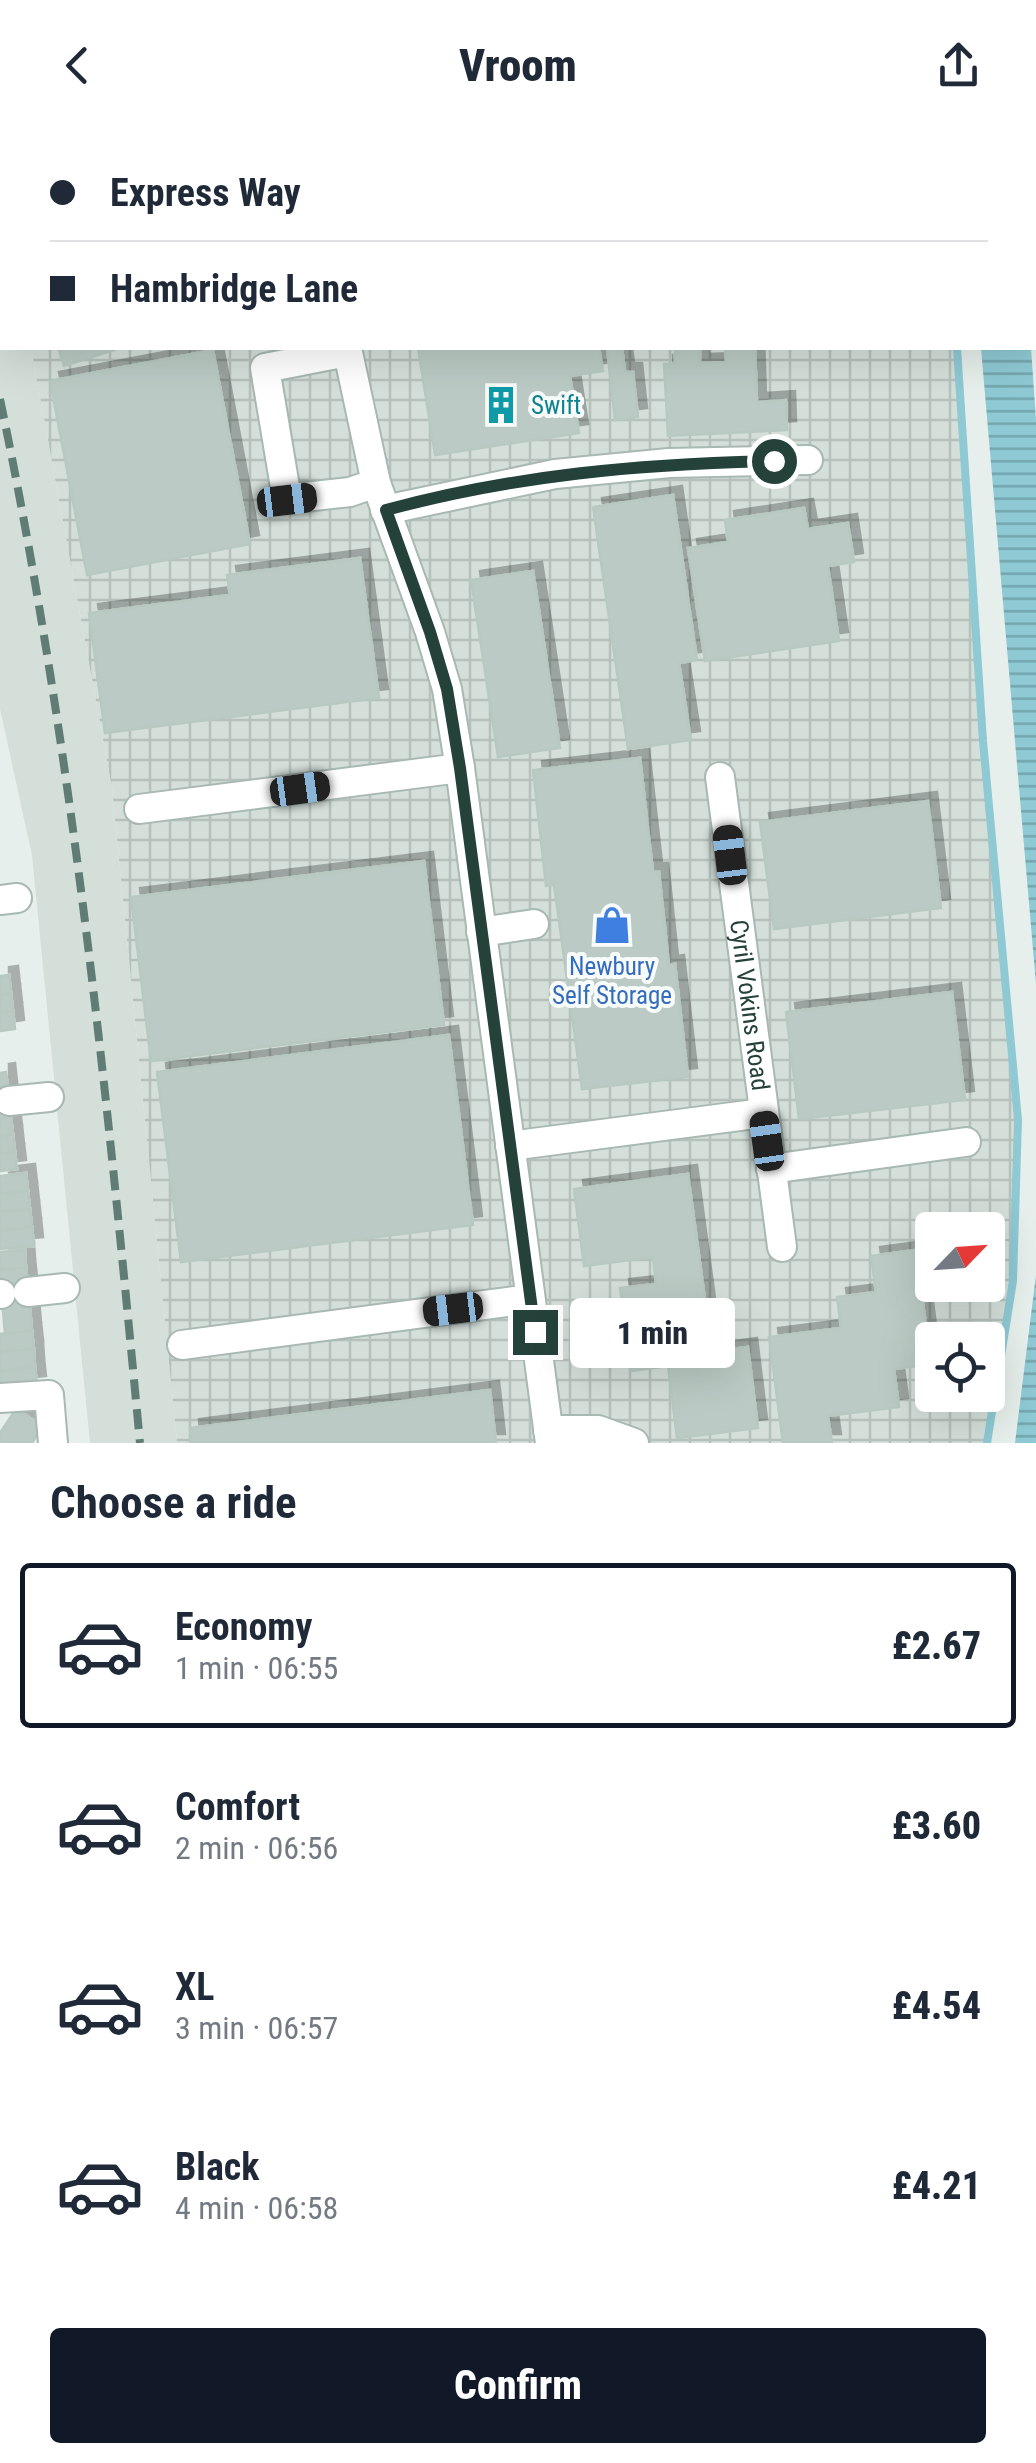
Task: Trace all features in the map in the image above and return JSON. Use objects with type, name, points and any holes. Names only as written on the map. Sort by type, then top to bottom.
[{"type":"street","points":[[376,483],[350,492],[287,500],[266,368],[347,350],[376,483],[447,689],[549,1436],[598,1430],[634,1443]]},
{"type":"street","points":[[386,510],[555,474],[670,464],[808,460]]},
{"type":"street","points":[[139,809],[460,768]]},
{"type":"street","name":"Cyril Vokins Road","points":[[720,777],[782,1247]]},
{"type":"street","points":[[482,932],[534,924]]},
{"type":"street","points":[[10,1100],[49,1096]]},
{"type":"street","name":"Cyril Vokins Road","points":[[510,1146],[763,1113]]},
{"type":"street","points":[[771,1169],[966,1142]]},
{"type":"street","points":[[10,1293],[65,1288]]},
{"type":"street","points":[[182,1345],[530,1299]]},
{"type":"street","points":[[0,1398],[49,1395],[53,1443]]},
{"type":"shaded area","points":[[0,350],[31,350],[112,788],[177,1443],[90,1443],[32,855],[0,709]]},
{"type":"shaded area","points":[[31,350],[957,350],[983,741],[1018,1120],[1013,1282],[1005,1332],[1005,1322],[915,1322],[915,1412],[992,1412],[987,1443],[177,1443],[112,788]]},
{"type":"water","points":[[981,350],[1031,350],[1036,420],[1036,984]]},
{"type":"water","points":[[1036,1275],[1036,1443],[1015,1443]]},
{"type":"building","points":[[59,350],[114,350],[64,366]]},
{"type":"building","points":[[213,350],[250,544],[87,575],[50,381]]},
{"type":"building","name":"Swift","points":[[418,350],[599,350],[603,371],[570,376],[579,433],[435,455]]},
{"type":"building","points":[[607,350],[622,350],[625,372],[633,372],[638,417],[615,420]]},
{"type":"building","points":[[675,350],[700,350],[700,363],[726,362],[725,350],[755,350],[757,402],[786,400],[787,430],[668,436],[664,364],[675,364]]},
{"type":"building","points":[[673,495],[697,660],[679,663],[691,740],[628,749],[593,507]]},
{"type":"building","points":[[804,508],[808,529],[848,523],[854,562],[828,566],[839,641],[705,661],[688,548],[728,542],[725,520]]},
{"type":"building","points":[[360,558],[379,698],[105,733],[89,613],[230,595],[227,575]]},
{"type":"building","points":[[533,571],[560,748],[498,757],[471,580]]},
{"type":"building","name":"Newbury Self Storage","points":[[640,758],[653,872],[659,872],[669,965],[675,964],[688,1077],[582,1089],[554,885],[546,886],[533,770]]},
{"type":"building","points":[[928,801],[941,908],[774,929],[760,822]]},
{"type":"building","points":[[424,861],[444,1025],[151,1061],[131,897]]},
{"type":"building","points":[[9,975],[11,993],[0,995],[0,976]]},
{"type":"building","points":[[952,992],[965,1100],[799,1119],[786,1012]]},
{"type":"building","points":[[11,993],[13,1011],[0,1013],[0,995]]},
{"type":"building","points":[[13,1011],[15,1029],[0,1031],[0,1013]]},
{"type":"building","points":[[449,1035],[473,1225],[181,1262],[157,1072]]},
{"type":"building","points":[[6,1072],[11,1117],[0,1118],[0,1073]]},
{"type":"building","points":[[11,1117],[13,1134],[0,1136],[0,1118]]},
{"type":"building","points":[[13,1134],[15,1152],[0,1154],[0,1136]]},
{"type":"building","points":[[15,1152],[17,1169],[0,1171],[0,1154]]},
{"type":"building","points":[[26,1173],[28,1191],[0,1194],[0,1176]]},
{"type":"building","points":[[688,1174],[712,1352],[748,1347],[758,1428],[677,1438],[668,1366],[631,1371],[620,1288],[656,1284],[653,1257],[584,1266],[574,1189]]},
{"type":"building","points":[[28,1191],[30,1209],[0,1212],[0,1194]]},
{"type":"building","points":[[30,1209],[32,1227],[0,1231],[0,1212]]},
{"type":"building","points":[[32,1227],[34,1246],[0,1249],[0,1231]]},
{"type":"building","points":[[25,1250],[26,1268],[0,1270],[0,1252]]},
{"type":"building","points":[[915,1250],[915,1302],[923,1302],[925,1322],[915,1322],[915,1366],[894,1369],[899,1407],[828,1416],[832,1443],[783,1443],[769,1337],[841,1328],[837,1297],[876,1292],[871,1256]]},
{"type":"building","points":[[26,1268],[28,1285],[0,1287],[0,1270]]},
{"type":"building","points":[[28,1285],[32,1331],[5,1334],[1,1287]]},
{"type":"building","points":[[32,1331],[34,1349],[0,1352],[0,1334]]},
{"type":"building","points":[[34,1349],[35,1367],[0,1371],[0,1352]]},
{"type":"building","points":[[35,1367],[37,1385],[0,1389],[0,1371]]},
{"type":"building","points":[[490,1390],[496,1443],[191,1443],[190,1428]]},
{"type":"building","points":[[16,1409],[43,1426],[32,1443],[0,1443],[0,1433]]},
{"type":"waterway","points":[[957,350],[983,741],[1018,1120],[1013,1281],[987,1443]]},
{"type":"railway","points":[[0,399],[48,658],[85,919],[140,1443]]},
{"type":"place","name":"Swift","points":[[501,405]]},
{"type":"place","name":"Newbury Self Storage","points":[[612,925]]},
{"type":"route","points":[[535,1332],[447,689],[386,510],[555,474],[670,464],[774,461]]}]
